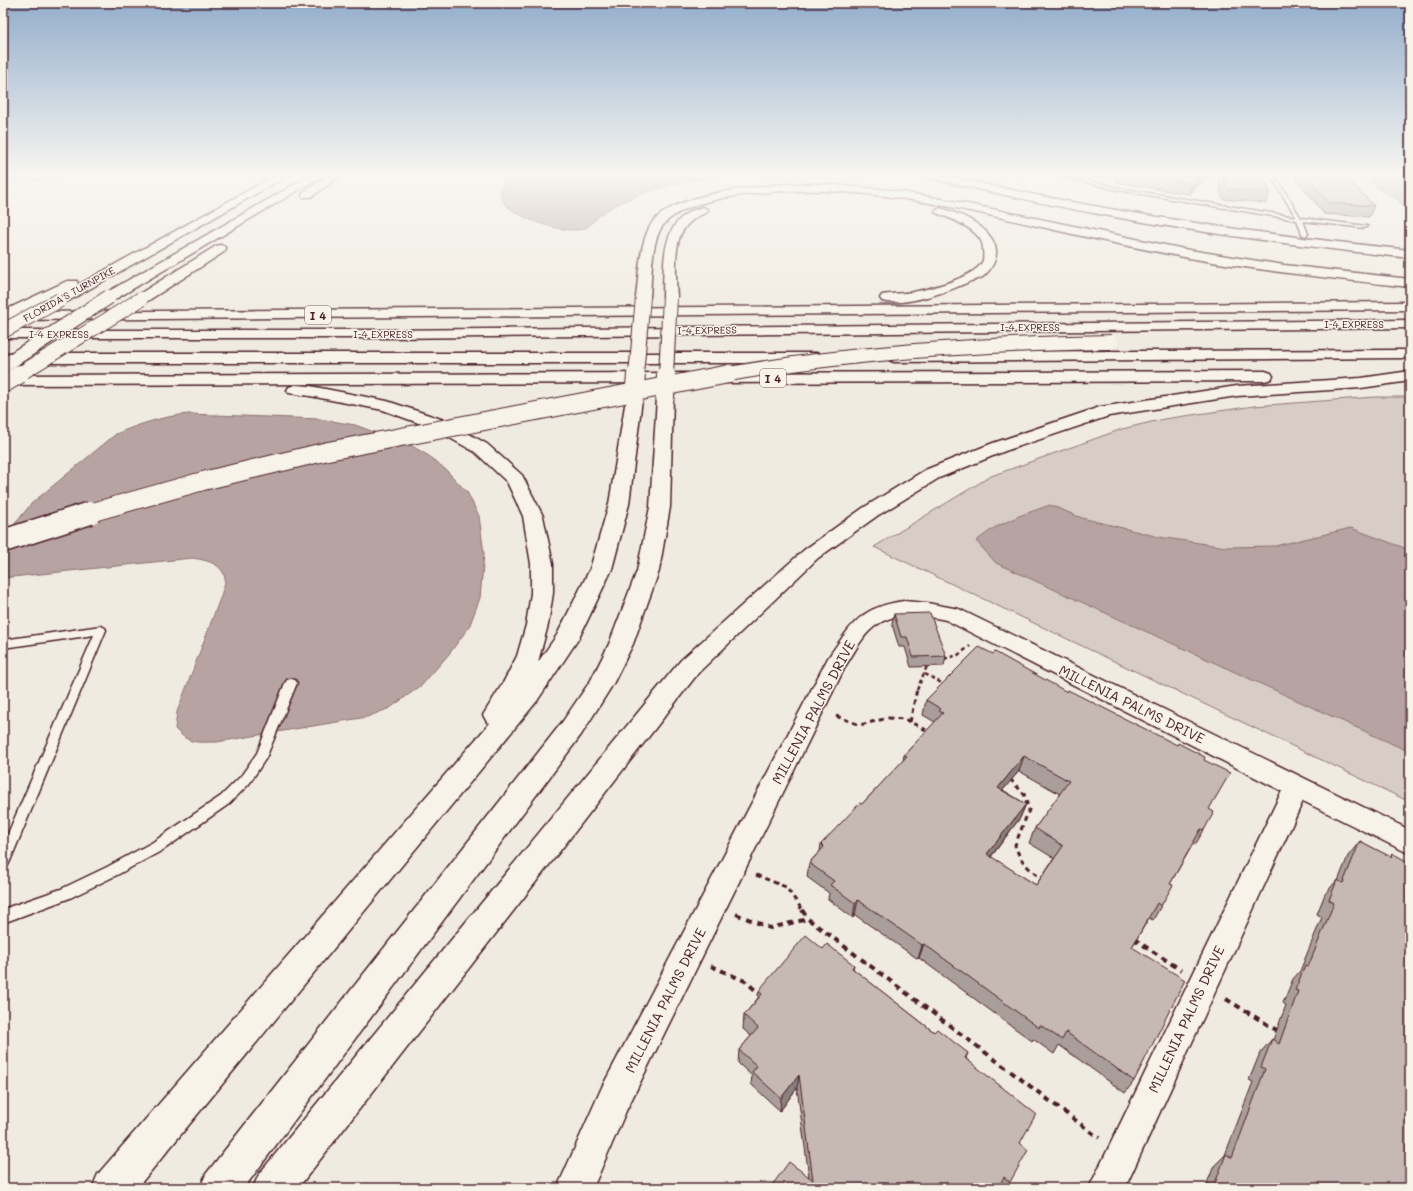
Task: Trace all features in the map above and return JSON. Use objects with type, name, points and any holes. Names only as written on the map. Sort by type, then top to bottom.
[{"type":"main road","name":"FLORIDA'S TURNPIKE","points":[[3,332],[181,232]]},
{"type":"main road","name":"FLORIDA'S TURNPIKE","points":[[3,366],[109,297],[221,232]]},
{"type":"main road","points":[[112,1188],[528,695],[566,638],[601,569],[619,504],[634,399],[643,297],[653,232]]},
{"type":"main road","points":[[220,1188],[572,728],[601,684],[621,644],[648,571],[660,507],[670,297],[674,235],[676,232]]},
{"type":"main road","points":[[761,312],[811,304],[913,296],[950,286],[980,273],[989,260],[989,244],[980,232]]},
{"type":"main road","points":[[1079,232],[1136,244],[1219,259],[1320,274],[1410,283]]},
{"type":"main road","points":[[1242,232],[1410,246]]},
{"type":"main road","points":[[1268,232],[1410,254]]},
{"type":"main road","points":[[3,384],[142,299],[228,244]]},
{"type":"main road","points":[[3,316],[136,256]]},
{"type":"main road","name":"I 4","points":[[3,316],[761,312],[1410,306]]},
{"type":"main road","name":"I-4 EXPRESS","points":[[3,332],[379,334],[836,328],[1410,324]]},
{"type":"main road","points":[[3,541],[161,493],[269,464],[418,432],[730,373],[861,355],[1107,337],[1410,332]]},
{"type":"main road","points":[[3,527],[156,481],[266,451],[585,388],[712,366],[847,346],[983,336],[1410,341]]},
{"type":"main road","name":"I-4 EXPRESS","points":[[3,358],[758,358],[1410,354]]},
{"type":"main road","points":[[274,1188],[690,666],[765,595],[817,550],[870,512],[932,474],[999,446],[1106,411],[1237,391],[1361,383],[1410,376]]},
{"type":"main road","name":"I 4","points":[[3,380],[1410,376]]},
{"type":"main road","points":[[137,379],[310,391],[387,406],[438,424],[481,448],[515,479],[533,516],[542,564],[542,593],[537,626],[529,656],[514,686],[484,736],[442,798]]},
{"type":"street","name":"MILLENIA PALMS DRIVE","points":[[575,1188],[614,1099],[836,663],[860,628],[875,616],[895,609],[920,607],[952,614],[1410,842]]},
{"type":"street","name":"MILLENIA PALMS DRIVE","points":[[1107,1188],[1297,786]]},
{"type":"lane","points":[[1304,232],[1306,238]]},
{"type":"lane","points":[[3,644],[101,630],[3,861]]},
{"type":"lane","points":[[3,916],[65,894],[112,871],[158,846],[225,800],[245,780],[262,755],[291,683]]},
{"type":"path","points":[[939,660],[950,659],[966,650],[984,631]]},
{"type":"path","points":[[910,722],[917,688],[928,666]]},
{"type":"path","points":[[924,674],[946,686]]},
{"type":"path","points":[[813,708],[860,724],[888,718],[904,719],[936,736]]},
{"type":"path","points":[[1008,778],[1014,782],[1024,794],[1029,810],[1015,845],[1018,857],[1030,871],[1050,884]]},
{"type":"path","points":[[733,866],[786,887],[808,919],[1122,1155]]},
{"type":"path","points":[[713,905],[770,928],[808,919]]},
{"type":"path","points":[[1128,935],[1283,1034]]},
{"type":"path","points":[[687,956],[745,981],[764,997]]},
{"type":"shaded area","points":[[1375,397],[1410,397],[1410,802],[874,547],[991,476],[1122,429],[1164,419],[1254,406]]},
{"type":"shaded area","points":[[189,414],[320,419],[355,425],[412,446],[429,456],[446,470],[467,492],[479,516],[484,554],[480,598],[469,627],[449,654],[422,685],[390,708],[367,717],[217,742],[194,742],[185,738],[175,729],[177,712],[224,586],[224,574],[218,566],[208,561],[192,558],[3,578],[3,538],[32,503],[116,434],[152,421]]},
{"type":"shaded area","points":[[1050,505],[1082,518],[1159,537],[1226,547],[1275,546],[1351,528],[1410,550],[1410,752],[996,563],[976,541],[994,528],[1019,516]]},
{"type":"building","points":[[930,613],[946,656],[913,657],[907,637],[901,637],[894,614]]},
{"type":"building","points":[[979,647],[993,654],[995,652],[1067,692],[1068,690],[1177,745],[1178,743],[1205,757],[1204,760],[1230,773],[1209,809],[1214,812],[1204,830],[1201,829],[1170,884],[1173,885],[1161,906],[1157,903],[1132,947],[1185,980],[1134,1081],[1066,1032],[1062,1040],[1040,1025],[1039,1028],[924,944],[922,945],[858,900],[855,903],[830,885],[834,881],[809,863],[824,847],[821,844],[860,803],[862,804],[907,756],[904,755],[943,713],[939,711],[941,709],[926,700]],"holes":[[[1024,756],[1069,781],[1035,828],[1063,846],[1036,885],[987,854],[1026,804],[998,788]]]},
{"type":"building","points":[[1360,841],[1391,857],[1392,853],[1410,863],[1410,1188],[1216,1188],[1214,1186],[1226,1154],[1232,1158],[1265,1069],[1261,1067],[1272,1039],[1279,1044],[1298,991],[1295,990],[1305,966],[1308,967],[1334,903],[1329,900],[1337,880],[1343,883]]},
{"type":"building","points":[[806,935],[823,949],[827,944],[854,965],[852,968],[934,1032],[937,1029],[968,1053],[965,1058],[1036,1114],[1020,1143],[1028,1150],[1010,1182],[1004,1177],[998,1188],[770,1188],[789,1162],[813,1180],[799,1075],[781,1098],[752,1072],[757,1066],[739,1050],[758,1028],[744,1015],[762,994],[759,991],[765,983]]}]
